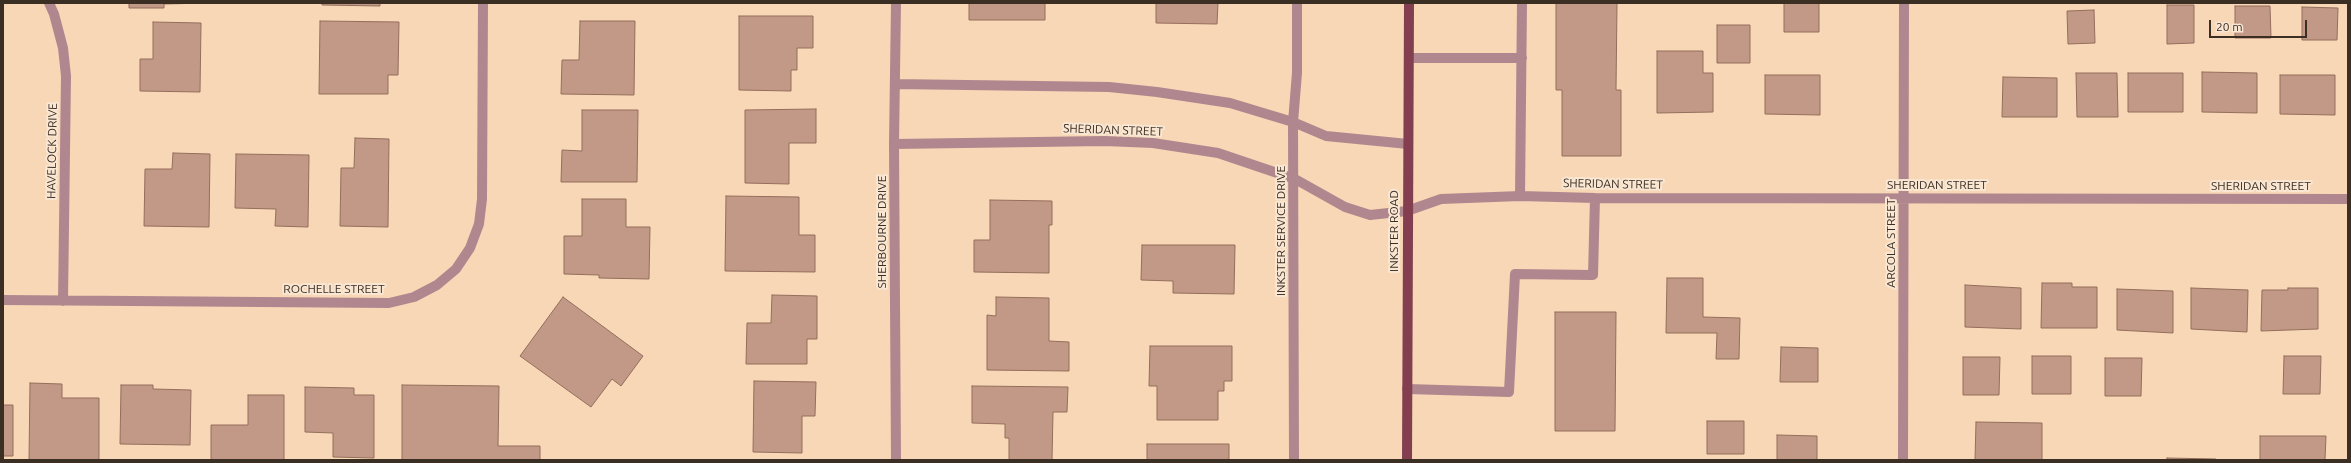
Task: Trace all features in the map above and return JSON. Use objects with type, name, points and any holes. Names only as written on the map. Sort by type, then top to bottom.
[{"type":"main road","name":"INKSTER ROAD","points":[[1407,460],[1409,3]]},
{"type":"street","name":"HAVELOCK DRIVE","points":[[49,3],[54,14],[63,48],[66,76],[63,301]]},
{"type":"street","name":"ROCHELLE STREET","points":[[3,300],[389,303],[414,297],[437,285],[456,269],[470,248],[480,224],[482,199],[483,3]]},
{"type":"street","name":"SHERBOURNE DRIVE","points":[[896,3],[894,144],[896,460]]},
{"type":"street","name":"INKSTER SERVICE DRIVE","points":[[1294,460],[1295,179],[1293,122],[1297,73],[1297,3]]},
{"type":"street","points":[[1520,196],[1522,3]]},
{"type":"street","name":"ARCOLA STREET","points":[[1903,460],[1904,3]]},
{"type":"street","points":[[1409,58],[1522,58]]},
{"type":"street","points":[[895,84],[1109,87],[1230,103],[1293,122],[1326,136],[1408,144]]},
{"type":"street","name":"SHERIDAN STREET","points":[[894,144],[1105,141],[1153,143],[1218,153],[1295,179],[1344,207],[1370,214],[1407,211],[1441,199],[1520,196],[1594,198],[2348,199]]},
{"type":"street","points":[[1407,389],[1510,392],[1515,274],[1593,275],[1594,198]]},
{"type":"building","points":[[129,3],[208,3],[164,4],[164,8],[129,8]]},
{"type":"building","points":[[322,3],[380,3],[380,6],[322,5]]},
{"type":"building","points":[[969,3],[1045,3],[1045,20],[969,20]]},
{"type":"building","points":[[1156,3],[1218,3],[1217,24],[1156,23]]},
{"type":"building","points":[[1556,3],[1617,3],[1616,90],[1621,90],[1621,156],[1562,156],[1562,90],[1556,90]]},
{"type":"building","points":[[1784,3],[1819,3],[1819,32],[1784,32]]},
{"type":"building","points":[[2167,5],[2194,5],[2194,43],[2167,44]]},
{"type":"building","points":[[2235,6],[2270,6],[2271,38],[2235,38]]},
{"type":"building","points":[[2302,7],[2338,8],[2337,40],[2302,40]]},
{"type":"building","points":[[2094,10],[2095,43],[2068,44],[2067,11]]},
{"type":"building","points":[[739,16],[813,16],[813,48],[797,48],[797,70],[791,70],[791,91],[739,90]]},
{"type":"building","points":[[320,21],[399,22],[398,75],[388,75],[388,94],[319,94]]},
{"type":"building","points":[[580,21],[635,21],[634,95],[561,94],[562,60],[579,60]]},
{"type":"building","points":[[153,22],[201,23],[200,92],[140,91],[140,59],[153,59]]},
{"type":"building","points":[[1717,25],[1750,25],[1750,63],[1717,63]]},
{"type":"building","points":[[1657,51],[1703,51],[1703,73],[1713,73],[1713,112],[1657,113]]},
{"type":"building","points":[[2202,72],[2257,73],[2257,113],[2202,112]]},
{"type":"building","points":[[2076,73],[2117,73],[2118,117],[2077,117]]},
{"type":"building","points":[[2128,73],[2183,73],[2183,112],[2128,112]]},
{"type":"building","points":[[1765,75],[1820,75],[1820,115],[1765,114]]},
{"type":"building","points":[[2280,75],[2335,75],[2335,115],[2280,114]]},
{"type":"building","points":[[2003,77],[2057,78],[2057,117],[2002,117]]},
{"type":"building","points":[[816,109],[816,143],[789,143],[789,184],[745,183],[745,110]]},
{"type":"building","points":[[582,110],[638,110],[637,182],[561,182],[562,150],[582,151]]},
{"type":"building","points":[[355,138],[389,139],[388,227],[340,226],[341,168],[354,168]]},
{"type":"building","points":[[173,153],[210,154],[209,227],[144,226],[145,169],[172,169]]},
{"type":"building","points":[[236,154],[309,155],[308,227],[275,226],[276,209],[235,208]]},
{"type":"building","points":[[726,196],[799,197],[799,235],[815,235],[815,272],[725,271]]},
{"type":"building","points":[[582,199],[626,199],[626,227],[650,227],[649,279],[599,278],[599,275],[564,274],[564,236],[582,236]]},
{"type":"building","points":[[990,200],[1052,201],[1052,225],[1049,225],[1049,273],[974,272],[974,240],[990,240]]},
{"type":"building","points":[[1142,245],[1235,245],[1234,294],[1173,293],[1173,281],[1141,280]]},
{"type":"building","points":[[1667,278],[1703,278],[1703,317],[1740,318],[1739,359],[1716,359],[1717,333],[1666,333]]},
{"type":"building","points":[[2042,283],[2072,283],[2072,287],[2097,287],[2097,328],[2041,328]]},
{"type":"building","points":[[1965,285],[2021,288],[2021,329],[1965,327]]},
{"type":"building","points":[[2191,288],[2248,290],[2247,332],[2191,329]]},
{"type":"building","points":[[2288,288],[2318,288],[2318,329],[2261,331],[2262,290],[2288,290]]},
{"type":"building","points":[[2117,289],[2173,291],[2173,333],[2117,330]]},
{"type":"building","points":[[772,295],[817,296],[817,339],[807,339],[807,364],[746,364],[747,323],[771,323]]},
{"type":"building","points":[[563,297],[643,356],[621,386],[612,379],[591,407],[520,356]]},
{"type":"building","points":[[996,297],[1049,298],[1049,341],[1069,342],[1069,371],[987,370],[987,315],[996,316]]},
{"type":"building","points":[[1555,312],[1616,312],[1615,431],[1555,431]]},
{"type":"building","points":[[1150,346],[1232,346],[1232,381],[1224,381],[1224,391],[1218,391],[1218,420],[1157,420],[1157,386],[1149,386]]},
{"type":"building","points":[[1781,347],[1818,348],[1818,382],[1780,382]]},
{"type":"building","points":[[2032,356],[2071,356],[2071,394],[2032,394]]},
{"type":"building","points":[[2284,356],[2321,356],[2320,394],[2283,394]]},
{"type":"building","points":[[1963,357],[2000,357],[1999,395],[1963,395]]},
{"type":"building","points":[[2105,358],[2142,358],[2141,396],[2105,396]]},
{"type":"building","points":[[754,381],[816,382],[815,416],[802,416],[802,453],[753,452]]},
{"type":"building","points":[[30,383],[62,384],[62,398],[99,398],[99,460],[29,460]]},
{"type":"building","points":[[121,385],[153,385],[153,389],[191,390],[190,445],[120,444]]},
{"type":"building","points":[[402,385],[499,386],[498,446],[540,446],[540,460],[402,460]]},
{"type":"building","points":[[972,386],[1068,387],[1067,412],[1053,412],[1052,460],[1009,460],[1009,438],[1005,438],[1005,424],[972,423]]},
{"type":"building","points":[[305,387],[354,388],[354,395],[374,395],[374,458],[333,457],[333,433],[305,432]]},
{"type":"building","points":[[248,395],[284,395],[284,460],[211,460],[211,425],[248,425]]},
{"type":"building","points":[[3,405],[13,405],[13,456],[3,456]]},
{"type":"building","points":[[1707,421],[1744,421],[1744,454],[1707,454]]},
{"type":"building","points":[[1976,422],[2042,423],[2042,460],[1975,460]]},
{"type":"building","points":[[1777,435],[1817,436],[1817,460],[1777,460]]},
{"type":"building","points":[[2260,436],[2326,436],[2325,460],[2260,460]]},
{"type":"building","points":[[1147,444],[1229,444],[1229,460],[1147,460]]},
{"type":"building","points":[[2167,458],[2216,459],[2216,460],[2167,460]]}]
